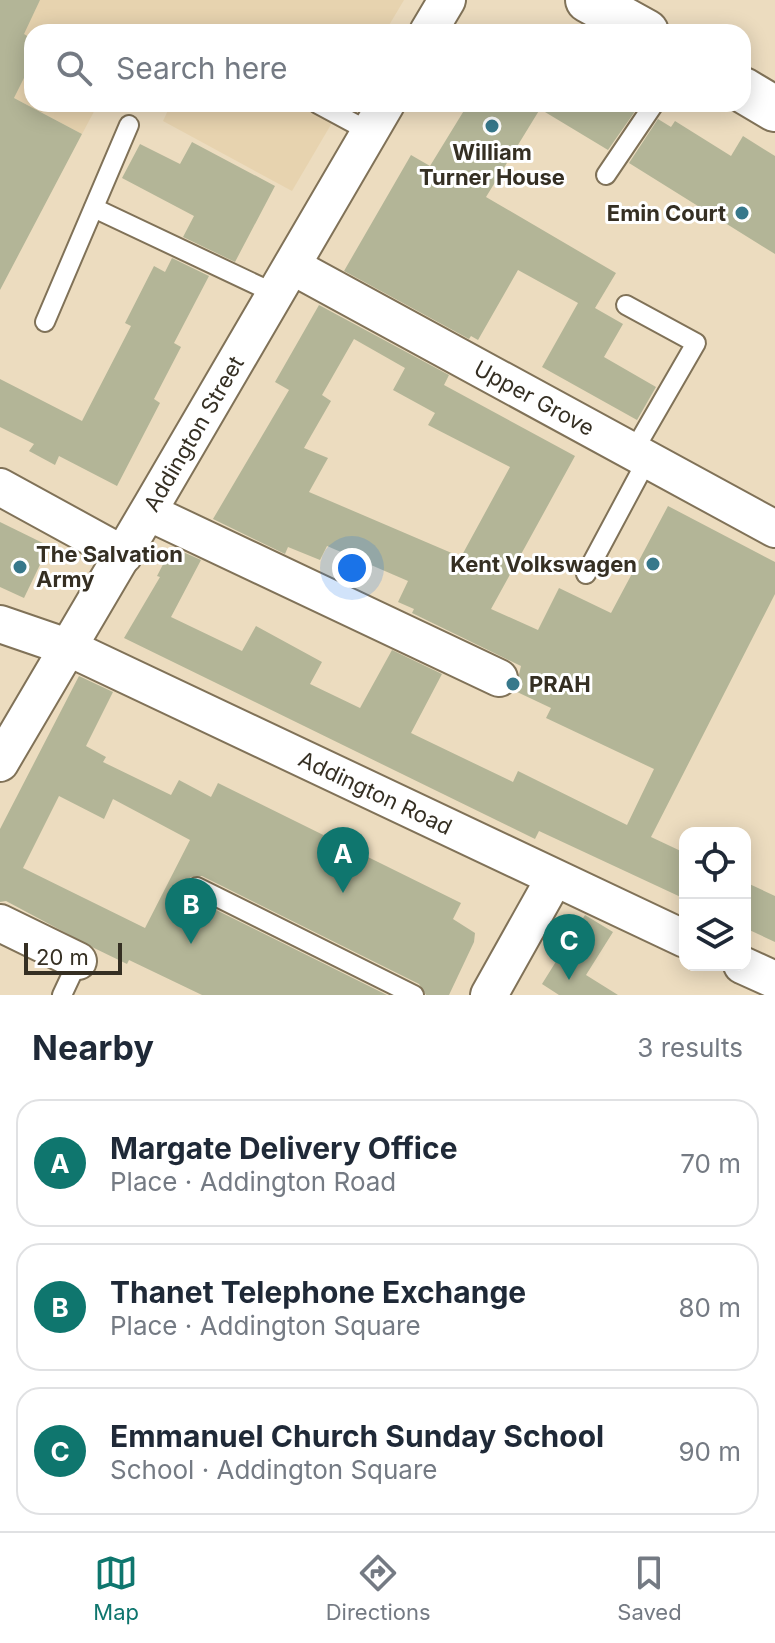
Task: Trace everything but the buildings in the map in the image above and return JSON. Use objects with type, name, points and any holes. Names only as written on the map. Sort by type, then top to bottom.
[{"type":"street","points":[[433,24],[447,0]]},
{"type":"street","points":[[588,0],[632,24]]},
{"type":"street","points":[[751,95],[775,109]]},
{"type":"street","name":"Addington Street","points":[[2,756],[150,513],[378,118]]},
{"type":"street","name":"Upper Grove","points":[[284,280],[640,456],[775,529]]},
{"type":"street","points":[[0,487],[124,555]]},
{"type":"street","points":[[150,513],[499,678]]},
{"type":"street","name":"Addington Road","points":[[0,624],[67,647],[679,936]]},
{"type":"street","points":[[489,995],[554,879]]},
{"type":"street","points":[[0,923],[78,961]]},
{"type":"street","points":[[751,969],[775,980]]},
{"type":"lane","points":[[352,112],[378,118]]},
{"type":"lane","points":[[606,175],[649,112]]},
{"type":"lane","points":[[45,322],[129,125]]},
{"type":"lane","points":[[94,208],[284,280]]},
{"type":"lane","points":[[586,574],[696,343],[626,305]]},
{"type":"lane","points":[[197,887],[414,995]]},
{"type":"lane","points":[[62,995],[78,961]]},
{"type":"shaded area","points":[[0,0],[404,0],[390,24],[24,24],[24,35],[0,22]]},
{"type":"shaded area","points":[[24,78],[24,103],[14,98]]},
{"type":"shaded area","points":[[40,112],[94,112],[82,134]]},
{"type":"shaded area","points":[[167,112],[338,112],[292,191],[163,121]]},
{"type":"place","name":"William Turner House","points":[[492,126]]},
{"type":"place","name":"Emin Court","points":[[742,213]]},
{"type":"place","name":"Kent Volkswagen","points":[[653,564]]},
{"type":"place","name":"The Salvation Army","points":[[20,567]]},
{"type":"place","name":"PRAH","points":[[513,684]]},
{"type":"place","name":"Margate Delivery Office","points":[[343,893]]},
{"type":"place","name":"Thanet Telephone Exchange","points":[[191,944]]},
{"type":"place","name":"Emmanuel Church Sunday School","points":[[569,980]]}]
